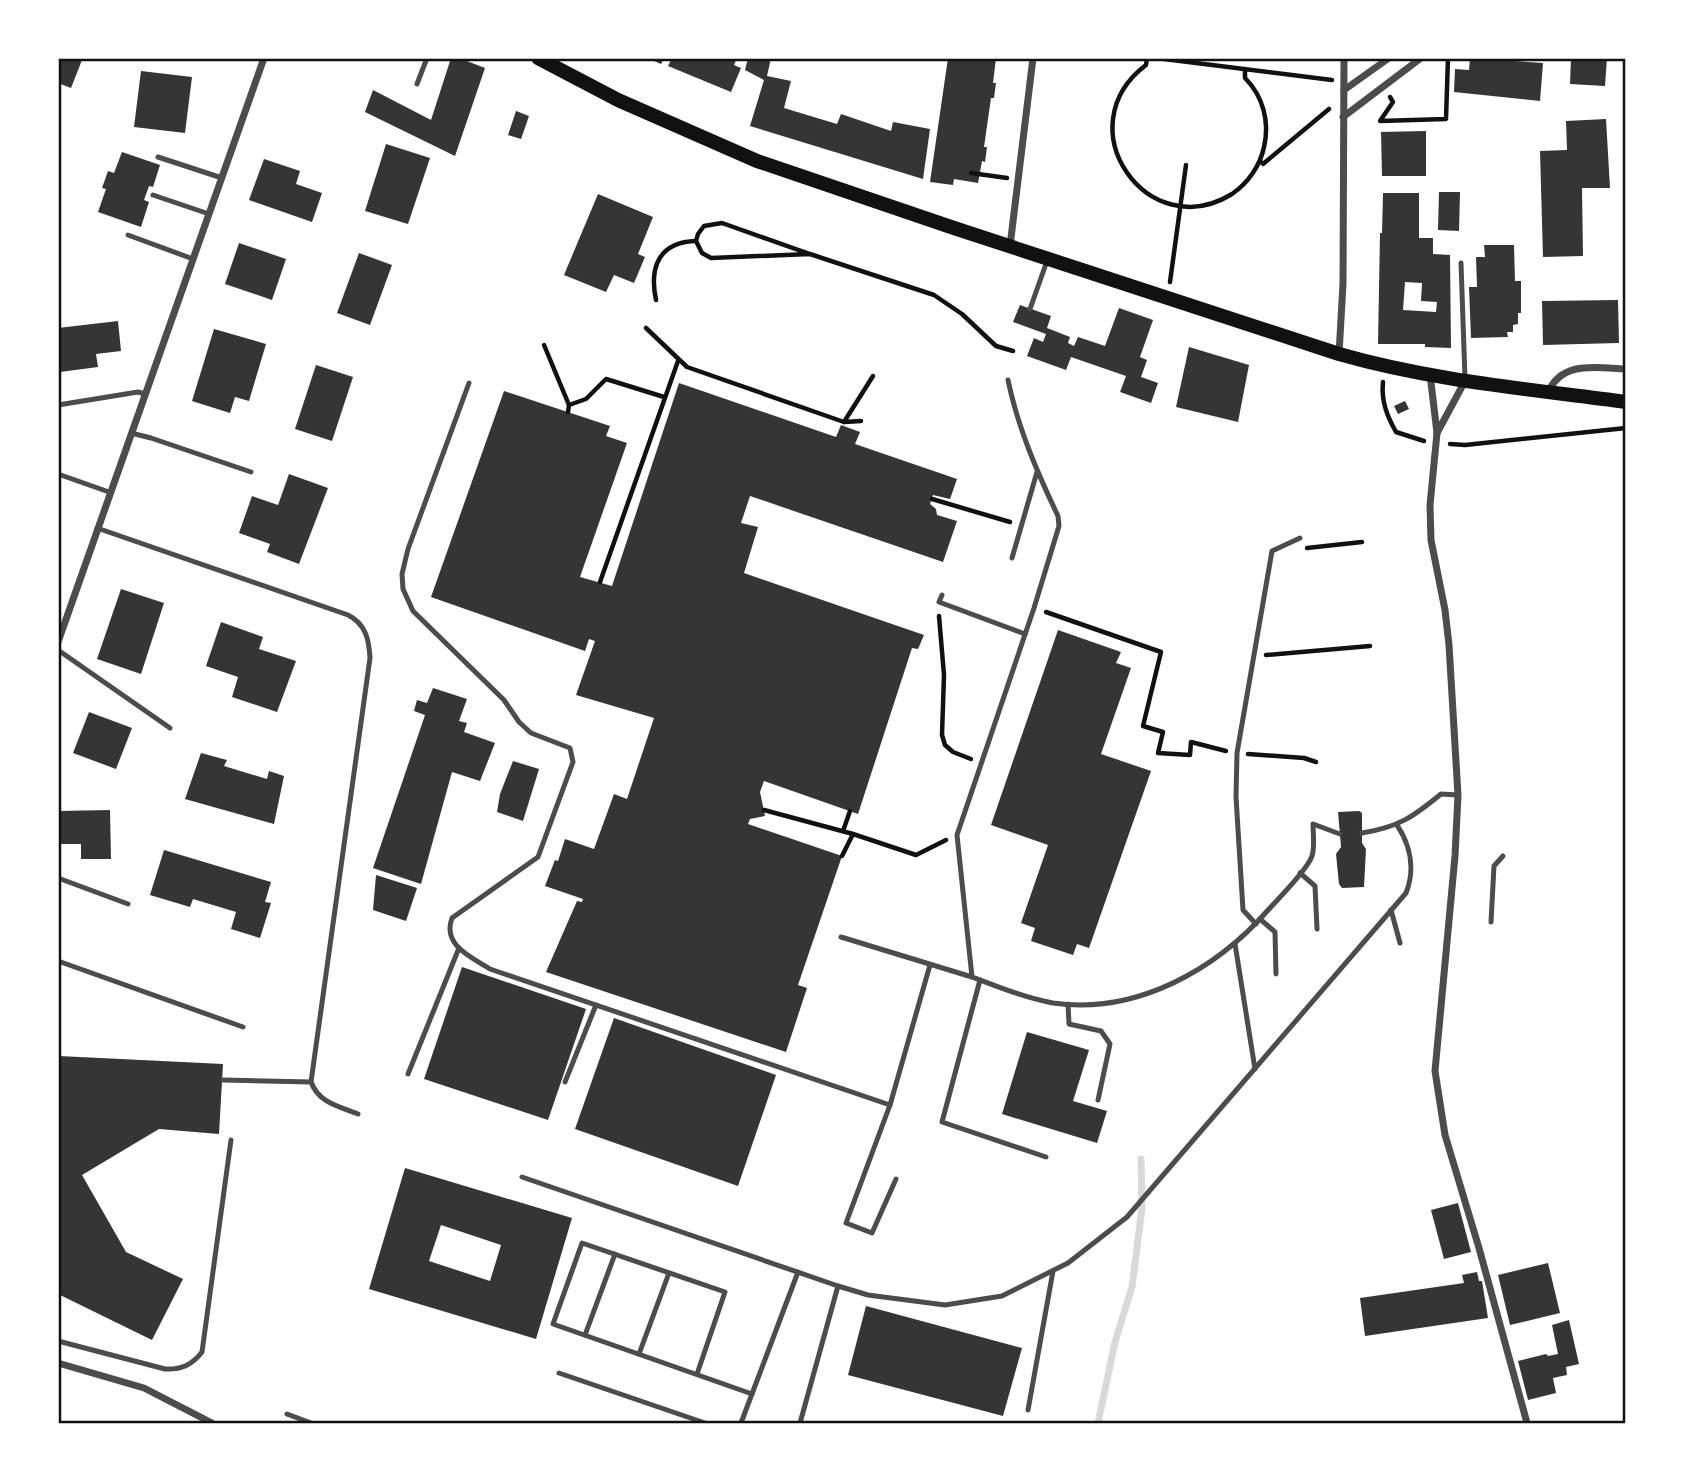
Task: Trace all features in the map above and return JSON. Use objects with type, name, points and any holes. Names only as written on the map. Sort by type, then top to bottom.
[{"type":"main road","points":[[538,58],[618,100],[719,146],[1010,247],[1339,354],[1384,367],[1465,381],[1626,402]]},
{"type":"street","points":[[58,642],[264,58]]},
{"type":"street","points":[[1010,247],[1033,58]]},
{"type":"street","points":[[1339,354],[1343,284],[1344,58]]},
{"type":"street","points":[[1344,90],[1389,58]]},
{"type":"street","points":[[1343,117],[1421,58]]},
{"type":"street","points":[[1548,392],[1555,380],[1568,372],[1583,368],[1626,369]]},
{"type":"street","points":[[1430,374],[1437,433],[1430,505],[1431,540],[1449,645],[1458,795],[1455,856],[1434,1071],[1445,1135],[1527,1423]]},
{"type":"street","points":[[1437,433],[1465,381]]},
{"type":"street","points":[[58,1363],[144,1388],[212,1423]]},
{"type":"lane","points":[[416,84],[427,58]]},
{"type":"lane","points":[[158,157],[222,178]]},
{"type":"lane","points":[[153,195],[209,214]]},
{"type":"lane","points":[[128,235],[193,259]]},
{"type":"lane","points":[[1031,309],[1049,258]]},
{"type":"lane","points":[[1461,263],[1465,381]]},
{"type":"lane","points":[[972,977],[957,835],[1059,526],[1058,516],[1037,472],[1013,407],[1008,380]]},
{"type":"lane","points":[[469,383],[408,549],[402,574],[403,589],[413,611],[504,700],[519,722],[531,733],[570,748],[573,762],[538,857],[452,919],[449,926],[450,936],[459,948],[490,969],[890,1105]]},
{"type":"lane","points":[[58,405],[138,391],[145,394]]},
{"type":"lane","points":[[131,433],[251,472]]},
{"type":"lane","points":[[1012,558],[1037,472]]},
{"type":"lane","points":[[58,474],[109,492]]},
{"type":"lane","points":[[97,528],[348,615],[360,623],[366,634],[370,658],[311,1082],[321,1100],[358,1114]]},
{"type":"lane","points":[[1276,974],[1275,932],[1243,910],[1236,797],[1237,753],[1272,551],[1300,538]]},
{"type":"lane","points":[[942,595],[939,602],[1025,634]]},
{"type":"lane","points":[[58,650],[170,728]]},
{"type":"lane","points":[[1362,833],[1398,825],[1412,818],[1441,794],[1458,795]]},
{"type":"lane","points":[[841,937],[1039,1000],[1068,1004],[1101,1003],[1146,994],[1197,971],[1235,944],[1258,922],[1312,859],[1313,824],[1340,834]]},
{"type":"lane","points":[[522,1177],[868,1295],[945,1305],[1002,1296],[1053,1271],[1090,1247],[1127,1217],[1406,893],[1412,878],[1409,850],[1398,825]]},
{"type":"lane","points":[[1491,922],[1494,866],[1503,856]]},
{"type":"lane","points":[[1300,873],[1315,886],[1317,929]]},
{"type":"lane","points":[[58,877],[128,904]]},
{"type":"lane","points":[[1391,910],[1400,943]]},
{"type":"lane","points":[[1235,944],[1255,1069]]},
{"type":"lane","points":[[408,1074],[459,948]]},
{"type":"lane","points":[[58,961],[243,1027]]},
{"type":"lane","points":[[896,1179],[872,1233],[846,1223],[890,1105],[930,965]]},
{"type":"lane","points":[[980,980],[942,1122],[1046,1157]]},
{"type":"lane","points":[[1068,1004],[1069,1024],[1101,1031],[1110,1044],[1098,1100]]},
{"type":"lane","points":[[565,1082],[596,1005]]},
{"type":"lane","points":[[223,1080],[311,1082]]},
{"type":"lane","points":[[58,1341],[165,1369],[178,1369],[199,1356],[202,1352],[231,1140]]},
{"type":"lane","points":[[697,1374],[725,1292],[582,1243],[553,1324],[752,1394]]},
{"type":"lane","points":[[585,1335],[615,1254]]},
{"type":"lane","points":[[1028,1410],[1053,1271]]},
{"type":"lane","points":[[741,1423],[798,1272]]},
{"type":"lane","points":[[639,1354],[669,1273]]},
{"type":"lane","points":[[800,1423],[838,1286]]},
{"type":"lane","points":[[559,1373],[705,1423]]},
{"type":"lane","points":[[287,1414],[311,1423]]},
{"type":"path","points":[[1147,58],[1146,65],[1129,81],[1116,104],[1112,127],[1114,147],[1124,168],[1138,186],[1165,203],[1180,206],[1194,207],[1224,198],[1242,185],[1260,161],[1265,143],[1266,121],[1257,93],[1245,78],[1245,69]]},
{"type":"path","points":[[1156,58],[1344,81]]},
{"type":"path","points":[[1382,88],[1394,102],[1380,121],[1446,119],[1448,58]]},
{"type":"path","points":[[1260,161],[1263,164],[1331,107],[1344,108]]},
{"type":"path","points":[[1168,299],[1186,165]]},
{"type":"path","points":[[971,173],[1018,179]]},
{"type":"path","points":[[810,254],[712,258],[702,253],[696,241],[701,228],[716,222],[934,295],[961,314],[996,346],[1013,351]]},
{"type":"path","points":[[656,300],[653,274],[659,260],[672,246],[696,241]]},
{"type":"path","points":[[646,328],[655,334],[678,361],[700,372],[844,422],[861,421]]},
{"type":"path","points":[[544,345],[568,408],[586,399],[606,379],[664,397]]},
{"type":"path","points":[[600,582],[678,361]]},
{"type":"path","points":[[1384,367],[1382,393],[1387,414],[1396,432],[1417,440],[1465,445],[1626,428]]},
{"type":"path","points":[[844,422],[873,376]]},
{"type":"path","points":[[932,499],[1021,525]]},
{"type":"path","points":[[1301,548],[1362,542]]},
{"type":"path","points":[[939,602],[944,675],[943,735],[946,745],[953,752],[981,763]]},
{"type":"path","points":[[1034,608],[1161,652],[1143,726],[1163,732],[1158,753],[1190,755],[1191,743],[1237,753],[1304,758],[1316,762]]},
{"type":"path","points":[[1254,656],[1370,646]]},
{"type":"path","points":[[764,810],[853,834],[916,855],[957,835]]},
{"type":"path","points":[[842,831],[849,811]]},
{"type":"path","points":[[842,856],[853,834]]},
{"type":"building","points":[[58,58],[87,58],[86,61],[82,60],[71,88],[58,83]]},
{"type":"building","points":[[451,58],[459,58],[485,68],[455,156],[365,112],[373,90],[431,120]]},
{"type":"building","points":[[647,58],[664,58],[661,64]]},
{"type":"building","points":[[672,58],[737,58],[734,65],[741,68],[731,92],[668,66]]},
{"type":"building","points":[[748,58],[771,58],[767,76],[791,81],[784,108],[837,124],[841,114],[891,131],[893,122],[930,129],[923,179],[750,126],[764,80],[745,70]]},
{"type":"building","points":[[948,58],[996,58],[993,83],[996,83],[994,98],[991,98],[984,147],[987,147],[985,162],[982,161],[978,183],[954,179],[953,185],[930,182]]},
{"type":"building","points":[[1470,58],[1543,63],[1540,101],[1454,92],[1455,69],[1469,70]]},
{"type":"building","points":[[1571,58],[1607,58],[1605,86],[1570,84]]},
{"type":"building","points":[[141,71],[192,77],[185,133],[134,127]]},
{"type":"building","points":[[516,111],[529,116],[521,139],[508,135]]},
{"type":"building","points":[[1606,119],[1610,188],[1582,188],[1583,256],[1543,257],[1540,151],[1567,150],[1566,121]]},
{"type":"building","points":[[1426,131],[1426,176],[1382,176],[1381,132]]},
{"type":"building","points":[[386,144],[430,158],[408,224],[365,211]]},
{"type":"building","points":[[122,152],[160,165],[153,187],[149,186],[144,200],[149,202],[141,227],[98,212],[106,189],[102,188],[108,171],[114,173]]},
{"type":"building","points":[[264,159],[300,171],[296,184],[322,193],[312,222],[249,200]]},
{"type":"building","points":[[1439,192],[1460,192],[1459,231],[1438,230]]},
{"type":"building","points":[[1383,193],[1419,193],[1419,238],[1433,238],[1433,254],[1450,255],[1451,348],[1425,347],[1425,344],[1378,344]],"holes":[[[1405,282],[1422,283],[1421,301],[1437,302],[1436,312],[1403,310]]]},
{"type":"building","points":[[598,194],[653,217],[638,254],[645,257],[634,283],[614,275],[606,292],[564,275]]},
{"type":"building","points":[[239,243],[286,259],[272,300],[225,284]]},
{"type":"building","points":[[1484,245],[1514,245],[1515,281],[1521,281],[1521,313],[1518,313],[1518,324],[1513,325],[1513,332],[1507,332],[1508,337],[1471,338],[1469,287],[1477,287],[1476,257],[1485,257]]},
{"type":"building","points":[[359,253],[392,265],[370,325],[337,313]]},
{"type":"building","points":[[1618,300],[1619,343],[1543,345],[1542,301]]},
{"type":"building","points":[[1020,305],[1051,316],[1047,328],[1070,337],[1068,343],[1074,346],[1078,337],[1105,346],[1119,308],[1153,320],[1140,357],[1147,360],[1141,377],[1158,383],[1151,403],[1120,392],[1126,376],[1071,357],[1066,370],[1027,356],[1034,338],[1043,342],[1046,334],[1013,322]]},
{"type":"building","points":[[118,321],[121,351],[96,354],[98,367],[60,372],[58,328]]},
{"type":"building","points":[[214,329],[266,344],[249,401],[235,397],[230,413],[192,401]]},
{"type":"building","points":[[1189,347],[1249,365],[1238,422],[1176,407]]},
{"type":"building","points":[[316,365],[353,377],[332,441],[295,429]]},
{"type":"building","points":[[679,383],[836,437],[841,425],[860,432],[855,444],[957,479],[950,499],[933,495],[930,504],[936,509],[937,515],[957,521],[943,562],[750,496],[741,523],[758,527],[744,573],[924,635],[918,649],[912,648],[858,814],[764,781],[760,792],[765,816],[750,819],[748,824],[842,856],[798,985],[807,988],[786,1052],[546,972],[577,901],[582,902],[583,899],[545,886],[555,860],[558,861],[565,839],[594,849],[614,794],[627,799],[654,718],[576,695],[595,641],[589,639],[585,651],[431,597],[504,391],[610,426],[606,436],[627,443],[580,577],[612,586]]},
{"type":"building","points":[[1405,401],[1409,409],[1398,414],[1394,406]]},
{"type":"building","points":[[289,474],[328,488],[299,564],[267,552],[270,544],[239,533],[252,496],[278,505]]},
{"type":"building","points":[[121,589],[164,603],[141,674],[97,659]]},
{"type":"building","points":[[221,622],[263,637],[259,649],[296,661],[277,712],[232,697],[238,677],[206,666]]},
{"type":"building","points":[[1058,630],[1121,652],[1116,663],[1131,668],[1101,754],[1151,771],[1089,948],[1077,944],[1073,955],[1031,941],[1035,928],[1021,923],[1048,845],[991,825]]},
{"type":"building","points":[[433,688],[467,699],[459,721],[467,723],[464,732],[495,743],[480,781],[452,772],[421,884],[373,868],[425,715],[414,711],[417,700],[427,703]]},
{"type":"building","points":[[89,712],[132,728],[116,769],[73,753]]},
{"type":"building","points":[[201,753],[227,760],[224,766],[267,779],[269,771],[284,776],[274,824],[185,799]]},
{"type":"building","points":[[513,761],[539,769],[523,821],[497,812],[500,794]]},
{"type":"building","points":[[110,810],[111,859],[81,859],[81,844],[58,844],[58,811]]},
{"type":"building","points":[[1338,812],[1362,813],[1362,843],[1366,849],[1364,887],[1342,888],[1339,884],[1336,854],[1341,847]]},
{"type":"building","points":[[164,850],[271,882],[265,902],[271,903],[260,938],[231,929],[236,912],[193,899],[190,907],[150,895]]},
{"type":"building","points":[[376,875],[417,888],[406,921],[373,910]]},
{"type":"building","points":[[462,967],[586,1009],[548,1120],[424,1079]]},
{"type":"building","points":[[614,1018],[776,1075],[738,1186],[575,1129]]},
{"type":"building","points":[[1027,1032],[1089,1050],[1073,1101],[1107,1111],[1097,1143],[1002,1114]]},
{"type":"building","points":[[59,1056],[223,1064],[219,1134],[159,1129],[82,1175],[126,1252],[183,1279],[152,1340],[58,1294]]},
{"type":"building","points":[[405,1168],[572,1218],[536,1339],[369,1289]],"holes":[[[441,1225],[501,1245],[490,1281],[429,1261]]]},
{"type":"building","points":[[1458,1203],[1471,1252],[1444,1259],[1431,1210]]},
{"type":"building","points":[[1548,1263],[1560,1313],[1510,1325],[1498,1275]]},
{"type":"building","points":[[1477,1272],[1479,1281],[1482,1281],[1488,1318],[1365,1336],[1360,1298],[1464,1283],[1462,1275]]},
{"type":"building","points":[[866,1306],[1022,1348],[1003,1416],[848,1375]]},
{"type":"building","points":[[1569,1320],[1579,1364],[1566,1367],[1567,1375],[1553,1378],[1556,1393],[1528,1400],[1518,1361],[1558,1354],[1552,1325]]},
{"type":"waterway","points":[[1098,1423],[1115,1342],[1132,1287],[1142,1208],[1141,1159]]}]
